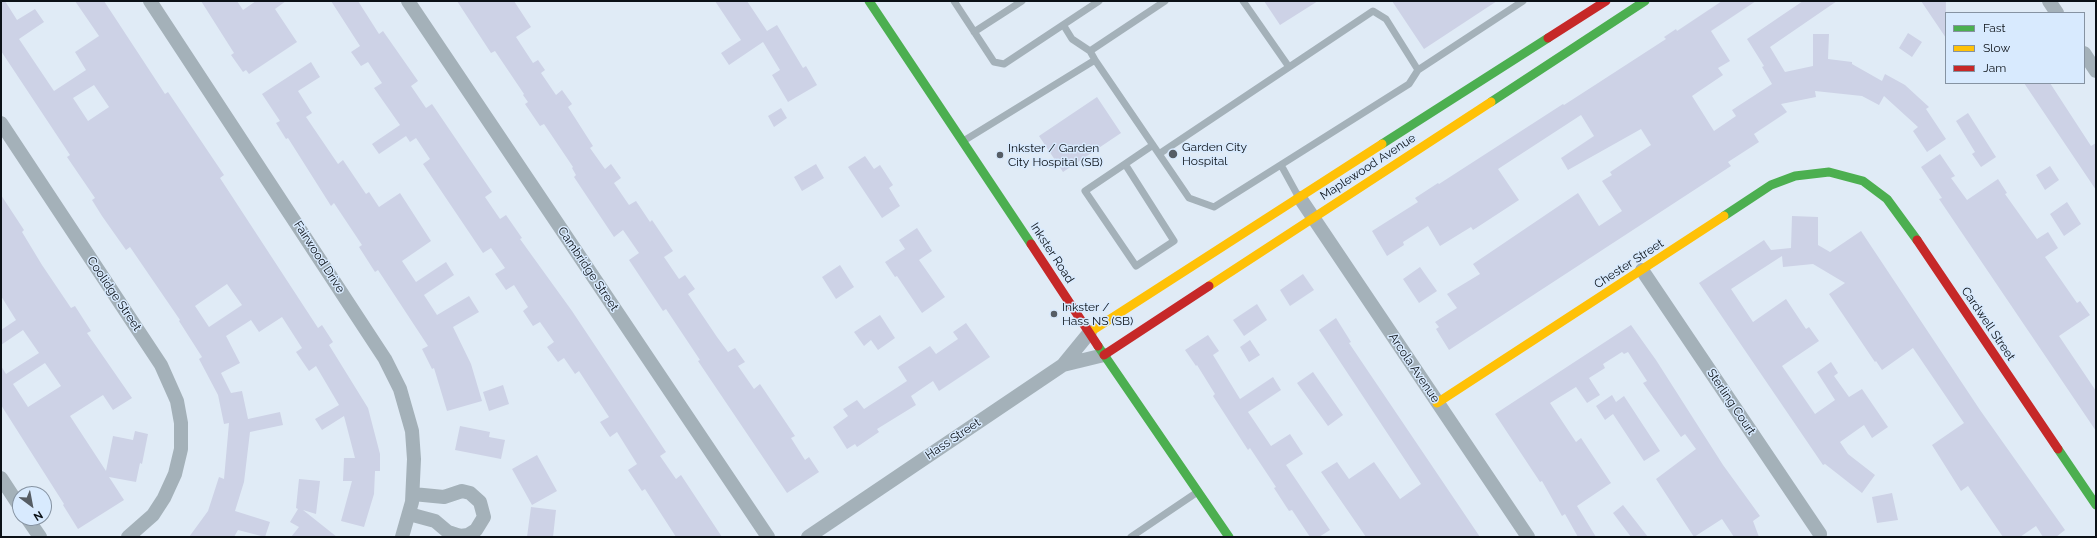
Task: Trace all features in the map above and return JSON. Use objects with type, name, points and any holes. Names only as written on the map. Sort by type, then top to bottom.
[{"type":"street","name":"Fairwood Drive","points":[[150,1],[386,359],[400,390],[412,431],[414,459],[413,494],[402,537]]},
{"type":"street","name":"Cambridge Street","points":[[408,1],[768,537]]},
{"type":"street","name":"Inkster Road","points":[[869,1],[1104,355],[1229,537]]},
{"type":"street","name":"Maplewood Avenue","points":[[1104,355],[1313,218],[1515,73],[1606,1]]},
{"type":"street","name":"Maplewood Avenue","points":[[1090,332],[1300,198],[1515,73],[1645,1]]},
{"type":"street","points":[[2049,1],[2056,12]]},
{"type":"street","points":[[2085,54],[2096,71]]},
{"type":"street","name":"Coolidge Street","points":[[1,123],[169,379],[177,401],[181,423],[181,449],[172,480],[164,498],[153,515],[128,537]]},
{"type":"street","name":"Chester Street","points":[[1437,403],[1771,185],[1812,173],[1830,172],[1843,175]]},
{"type":"street","name":"Cardwell Street","points":[[1843,175],[1863,181],[1878,190],[1902,217],[2096,505]]},
{"type":"street","name":"Arcola Avenue","points":[[1300,198],[1528,537]]},
{"type":"street","name":"Sterling Court","points":[[1642,270],[1820,534]]},
{"type":"street","points":[[1063,365],[1090,332]]},
{"type":"street","name":"Hass Street","points":[[808,537],[1063,365],[1104,355]]},
{"type":"street","points":[[1,478],[12,495]]},
{"type":"street","points":[[409,514],[434,521],[448,532],[460,536],[468,535],[476,530],[484,517],[480,502],[470,493],[462,491],[444,498],[413,494]]},
{"type":"street","points":[[32,526],[40,537]]},
{"type":"lane","points":[[954,1],[994,62],[1004,64],[1064,26],[1099,1]]},
{"type":"lane","points":[[974,32],[1022,1]]},
{"type":"lane","points":[[1090,51],[1165,1]]},
{"type":"lane","points":[[1243,1],[1289,68]]},
{"type":"lane","points":[[1064,26],[1072,39],[1090,51],[1189,198],[1214,207],[1409,84],[1418,70],[1523,1]]},
{"type":"lane","points":[[1159,154],[1373,12],[1386,19],[1418,70]]},
{"type":"lane","points":[[964,142],[1095,60]]},
{"type":"lane","points":[[1125,164],[1174,241],[1136,266],[1085,191],[1153,145]]},
{"type":"lane","points":[[1281,165],[1300,198]]},
{"type":"lane","points":[[1131,537],[1198,492]]},
{"type":"building","points":[[1,1],[5,1],[17,20],[35,9],[44,22],[19,39],[54,91],[86,70],[75,52],[99,36],[75,1],[104,1],[165,94],[168,92],[224,175],[220,178],[318,328],[322,325],[333,342],[329,345],[368,408],[380,454],[380,471],[375,471],[374,494],[364,527],[341,521],[352,481],[343,481],[344,458],[355,458],[344,416],[322,430],[315,419],[339,405],[316,366],[309,371],[296,352],[302,348],[282,317],[259,332],[251,320],[226,336],[240,363],[221,373],[231,393],[242,391],[248,419],[280,412],[283,425],[250,432],[244,482],[235,511],[270,522],[265,537],[238,530],[234,537],[189,537],[208,511],[219,477],[224,479],[229,423],[224,424],[218,395],[199,359],[202,357],[179,321],[180,320],[130,247],[126,250],[102,216],[92,200],[95,198],[67,157],[70,155],[1,51]],"holes":[[[94,85],[109,107],[88,121],[73,98]],[[227,284],[242,305],[209,327],[195,306]]]},
{"type":"building","points":[[201,1],[237,1],[243,10],[256,1],[286,1],[275,9],[297,42],[249,74],[246,70],[243,72],[231,55],[234,53]]},
{"type":"building","points":[[331,1],[358,1],[379,34],[383,31],[418,81],[411,86],[426,108],[432,104],[492,192],[485,197],[500,219],[506,215],[522,238],[520,239],[572,311],[666,452],[660,456],[676,479],[681,475],[722,537],[676,537],[645,489],[642,491],[628,470],[637,464],[617,432],[610,437],[600,422],[609,417],[579,371],[575,374],[564,358],[558,362],[547,347],[554,342],[540,322],[533,326],[523,311],[528,307],[514,285],[506,290],[495,274],[505,268],[491,248],[483,253],[423,164],[430,159],[416,138],[410,142],[406,136],[379,154],[372,144],[400,125],[374,88],[382,83],[368,62],[361,66],[351,52],[360,46]]},
{"type":"building","points":[[457,1],[514,1],[531,27],[516,37],[533,63],[538,60],[545,70],[541,73],[556,95],[562,90],[572,104],[568,107],[593,146],[590,148],[605,169],[611,164],[621,178],[614,183],[629,205],[636,201],[650,222],[652,220],[673,251],[664,257],[679,279],[685,275],[695,289],[688,294],[728,352],[735,348],[745,362],[738,366],[754,389],[760,384],[795,436],[791,438],[805,460],[809,457],[819,472],[787,493],[698,361],[700,360],[666,309],[663,311],[629,260],[639,253],[623,230],[614,237],[574,177],[576,175],[572,168],[573,167],[544,124],[540,126],[525,104],[528,102],[523,95],[524,94],[495,51],[491,53]]},
{"type":"building","points":[[715,1],[747,1],[767,31],[777,25],[803,68],[806,66],[817,85],[788,102],[772,75],[780,70],[763,42],[729,65],[721,53],[741,40]]},
{"type":"building","points":[[1264,1],[1318,1],[1280,25]]},
{"type":"building","points":[[1392,1],[1497,1],[1424,49]]},
{"type":"building","points":[[1722,1],[1756,1],[1711,31],[1730,61],[1718,68],[1723,75],[1692,96],[1714,131],[1736,116],[1732,110],[1772,84],[1762,67],[1764,66],[1747,39],[1803,1],[1837,1],[1770,47],[1785,72],[1813,66],[1813,34],[1829,34],[1828,59],[1852,62],[1852,64],[1882,81],[1885,74],[1905,85],[1929,107],[1926,109],[1946,139],[1927,152],[1913,131],[1918,127],[1884,96],[1879,105],[1862,96],[1815,91],[1816,97],[1781,104],[1787,112],[1754,134],[1759,142],[1728,162],[1731,166],[1449,350],[1436,329],[1439,327],[1435,322],[1457,308],[1447,294],[1480,274],[1473,264],[1578,193],[1599,226],[1622,211],[1602,181],[1612,175],[1610,172],[1651,145],[1641,129],[1568,170],[1561,158],[1594,136],[1581,115],[1498,169],[1519,200],[1473,230],[1471,227],[1440,246],[1428,226],[1403,242],[1404,245],[1387,256],[1372,231],[1418,202],[1415,198],[1563,104],[1564,105],[1666,39],[1664,37],[1676,29],[1677,31]]},
{"type":"building","points":[[1921,1],[1946,1],[1945,37]]},
{"type":"building","points":[[1908,33],[1922,42],[1912,57],[1899,48]]},
{"type":"building","points":[[311,62],[320,77],[298,91],[312,113],[306,117],[338,164],[343,160],[366,194],[369,192],[379,207],[400,193],[431,241],[402,261],[416,282],[446,262],[454,275],[424,295],[437,315],[469,296],[479,312],[453,327],[471,364],[482,401],[447,411],[434,368],[432,369],[422,349],[428,346],[378,270],[375,272],[359,247],[362,245],[334,203],[331,206],[288,138],[286,139],[276,123],[280,121],[262,94]]},
{"type":"building","points":[[2025,84],[2051,84],[2091,146],[2096,143],[2096,190]]},
{"type":"building","points":[[1097,97],[1121,133],[1063,172],[1039,136]]},
{"type":"building","points":[[781,108],[787,118],[774,127],[768,116]]},
{"type":"building","points":[[1968,113],[1996,157],[1981,167],[1972,154],[1975,152],[1956,121]]},
{"type":"building","points":[[1940,154],[1955,176],[1951,178],[1967,200],[1998,179],[2007,193],[2005,194],[2037,239],[2048,232],[2058,248],[2045,257],[2077,303],[2080,301],[2090,315],[2059,336],[2096,391],[2096,431],[1939,199],[1942,198],[1921,167]]},
{"type":"building","points":[[865,156],[874,169],[880,165],[893,185],[889,188],[900,206],[882,218],[848,167]]},
{"type":"building","points":[[816,164],[824,178],[802,191],[794,177]]},
{"type":"building","points":[[2050,166],[2059,180],[2045,190],[2036,175]]},
{"type":"building","points":[[1,195],[24,230],[22,232],[42,265],[71,308],[75,306],[91,331],[87,333],[132,398],[113,410],[103,395],[70,416],[106,471],[113,436],[133,440],[135,431],[148,434],[142,464],[140,463],[136,482],[109,477],[124,500],[78,529],[63,505],[64,504],[1,405],[1,366],[6,374],[39,353],[23,330],[1,345],[1,330],[16,320],[1,296]],"holes":[[[45,363],[61,386],[28,407],[13,384]]]},
{"type":"building","points":[[2067,202],[2081,224],[2064,236],[2050,214]]},
{"type":"building","points":[[1792,216],[1818,217],[1818,245],[1830,252],[1861,231],[1980,410],[2065,530],[2056,537],[2043,537],[2036,526],[2020,537],[2003,537],[1968,486],[1961,491],[1932,445],[1964,423],[1913,348],[1882,370],[1829,294],[1845,283],[1813,264],[1783,267],[1782,256],[1731,289],[1753,322],[1786,299],[1806,329],[1809,327],[1819,341],[1782,366],[1815,414],[1835,400],[1817,372],[1831,362],[1838,373],[1834,376],[1849,397],[1862,389],[1888,427],[1872,438],[1864,425],[1840,442],[1848,454],[1875,475],[1862,493],[1825,464],[1823,465],[1699,283],[1764,240],[1771,250],[1791,248]]},
{"type":"building","points":[[917,228],[932,251],[919,260],[945,297],[922,313],[897,276],[895,277],[885,262],[905,249],[899,240]]},
{"type":"building","points":[[840,265],[854,287],[836,299],[822,277]]},
{"type":"building","points":[[1420,267],[1437,291],[1419,303],[1403,279]]},
{"type":"building","points":[[1303,274],[1314,290],[1290,306],[1280,290]]},
{"type":"building","points":[[1257,304],[1267,320],[1244,336],[1233,320]]},
{"type":"building","points":[[880,315],[895,338],[878,350],[871,340],[864,346],[854,332]]},
{"type":"building","points":[[1336,318],[1351,342],[1349,343],[1480,537],[1366,537],[1321,472],[1337,462],[1349,479],[1374,462],[1400,499],[1421,484],[1319,330]]},
{"type":"building","points":[[966,323],[990,357],[939,391],[933,381],[911,396],[916,405],[877,429],[879,432],[857,447],[855,444],[847,449],[833,427],[848,416],[843,409],[857,400],[864,409],[907,381],[898,367],[930,346],[936,354],[958,339],[953,332]]},
{"type":"building","points":[[1631,325],[1656,360],[1723,465],[1760,516],[1753,521],[1759,537],[1734,537],[1722,519],[1694,537],[1656,479],[1696,449],[1685,434],[1681,437],[1643,383],[1647,381],[1628,352],[1624,354],[1622,352],[1603,364],[1605,368],[1589,378],[1600,395],[1587,403],[1576,387],[1550,403],[1576,442],[1581,438],[1611,483],[1577,506],[1596,537],[1578,537],[1565,514],[1562,516],[1542,481],[1540,482],[1495,414]]},
{"type":"building","points":[[1208,335],[1219,351],[1213,355],[1240,399],[1273,377],[1281,390],[1248,412],[1271,446],[1290,434],[1303,454],[1286,465],[1330,530],[1319,537],[1310,537],[1292,510],[1289,511],[1274,488],[1276,487],[1250,448],[1248,450],[1213,396],[1215,394],[1197,365],[1196,366],[1185,350]]},
{"type":"building","points":[[1250,340],[1260,355],[1249,362],[1240,347]]},
{"type":"building","points":[[1313,372],[1343,415],[1328,426],[1297,383]]},
{"type":"building","points":[[503,385],[509,404],[489,411],[483,392]]},
{"type":"building","points":[[1612,395],[1616,402],[1624,396],[1660,451],[1644,461],[1613,414],[1605,420],[1596,406]]},
{"type":"building","points":[[460,426],[490,432],[489,437],[505,440],[501,459],[455,450]]},
{"type":"building","points":[[537,455],[557,491],[532,505],[512,469]]},
{"type":"building","points":[[299,479],[320,481],[316,514],[303,510],[337,537],[291,537],[299,527],[290,522],[298,509],[296,508]]},
{"type":"building","points":[[1892,493],[1898,520],[1877,523],[1872,497]]},
{"type":"building","points":[[1623,505],[1648,537],[1631,537],[1613,513]]},
{"type":"building","points":[[531,507],[556,510],[553,537],[527,537]]},
{"type":"traffic: fast","points":[[869,1],[1031,244]]},
{"type":"traffic: fast","points":[[1491,102],[1645,1]]},
{"type":"traffic: fast","points":[[1382,144],[1548,38]]},
{"type":"traffic: fast","points":[[1724,216],[1771,185],[1795,176],[1829,172],[1863,181],[1887,199],[1917,240]]},
{"type":"traffic: fast","points":[[1098,346],[1229,537]]},
{"type":"traffic: fast","points":[[2058,449],[2096,505]]},
{"type":"traffic: slow","points":[[1209,286],[1491,102]]},
{"type":"traffic: slow","points":[[1090,332],[1382,144]]},
{"type":"traffic: slow","points":[[1437,403],[1724,216]]},
{"type":"traffic: jam","points":[[1548,38],[1606,1]]},
{"type":"traffic: jam","points":[[1917,240],[2058,449]]},
{"type":"traffic: jam","points":[[1031,244],[1098,346]]},
{"type":"traffic: jam","points":[[1104,355],[1209,286]]},
{"type":"place","name":"Garden City Hospital","points":[[1173,154]]},
{"type":"place","name":"Inkster / Garden City Hospital (SB)","points":[[1000,155]]},
{"type":"place","name":"Inkster / Hass NS (SB)","points":[[1054,314]]}]
